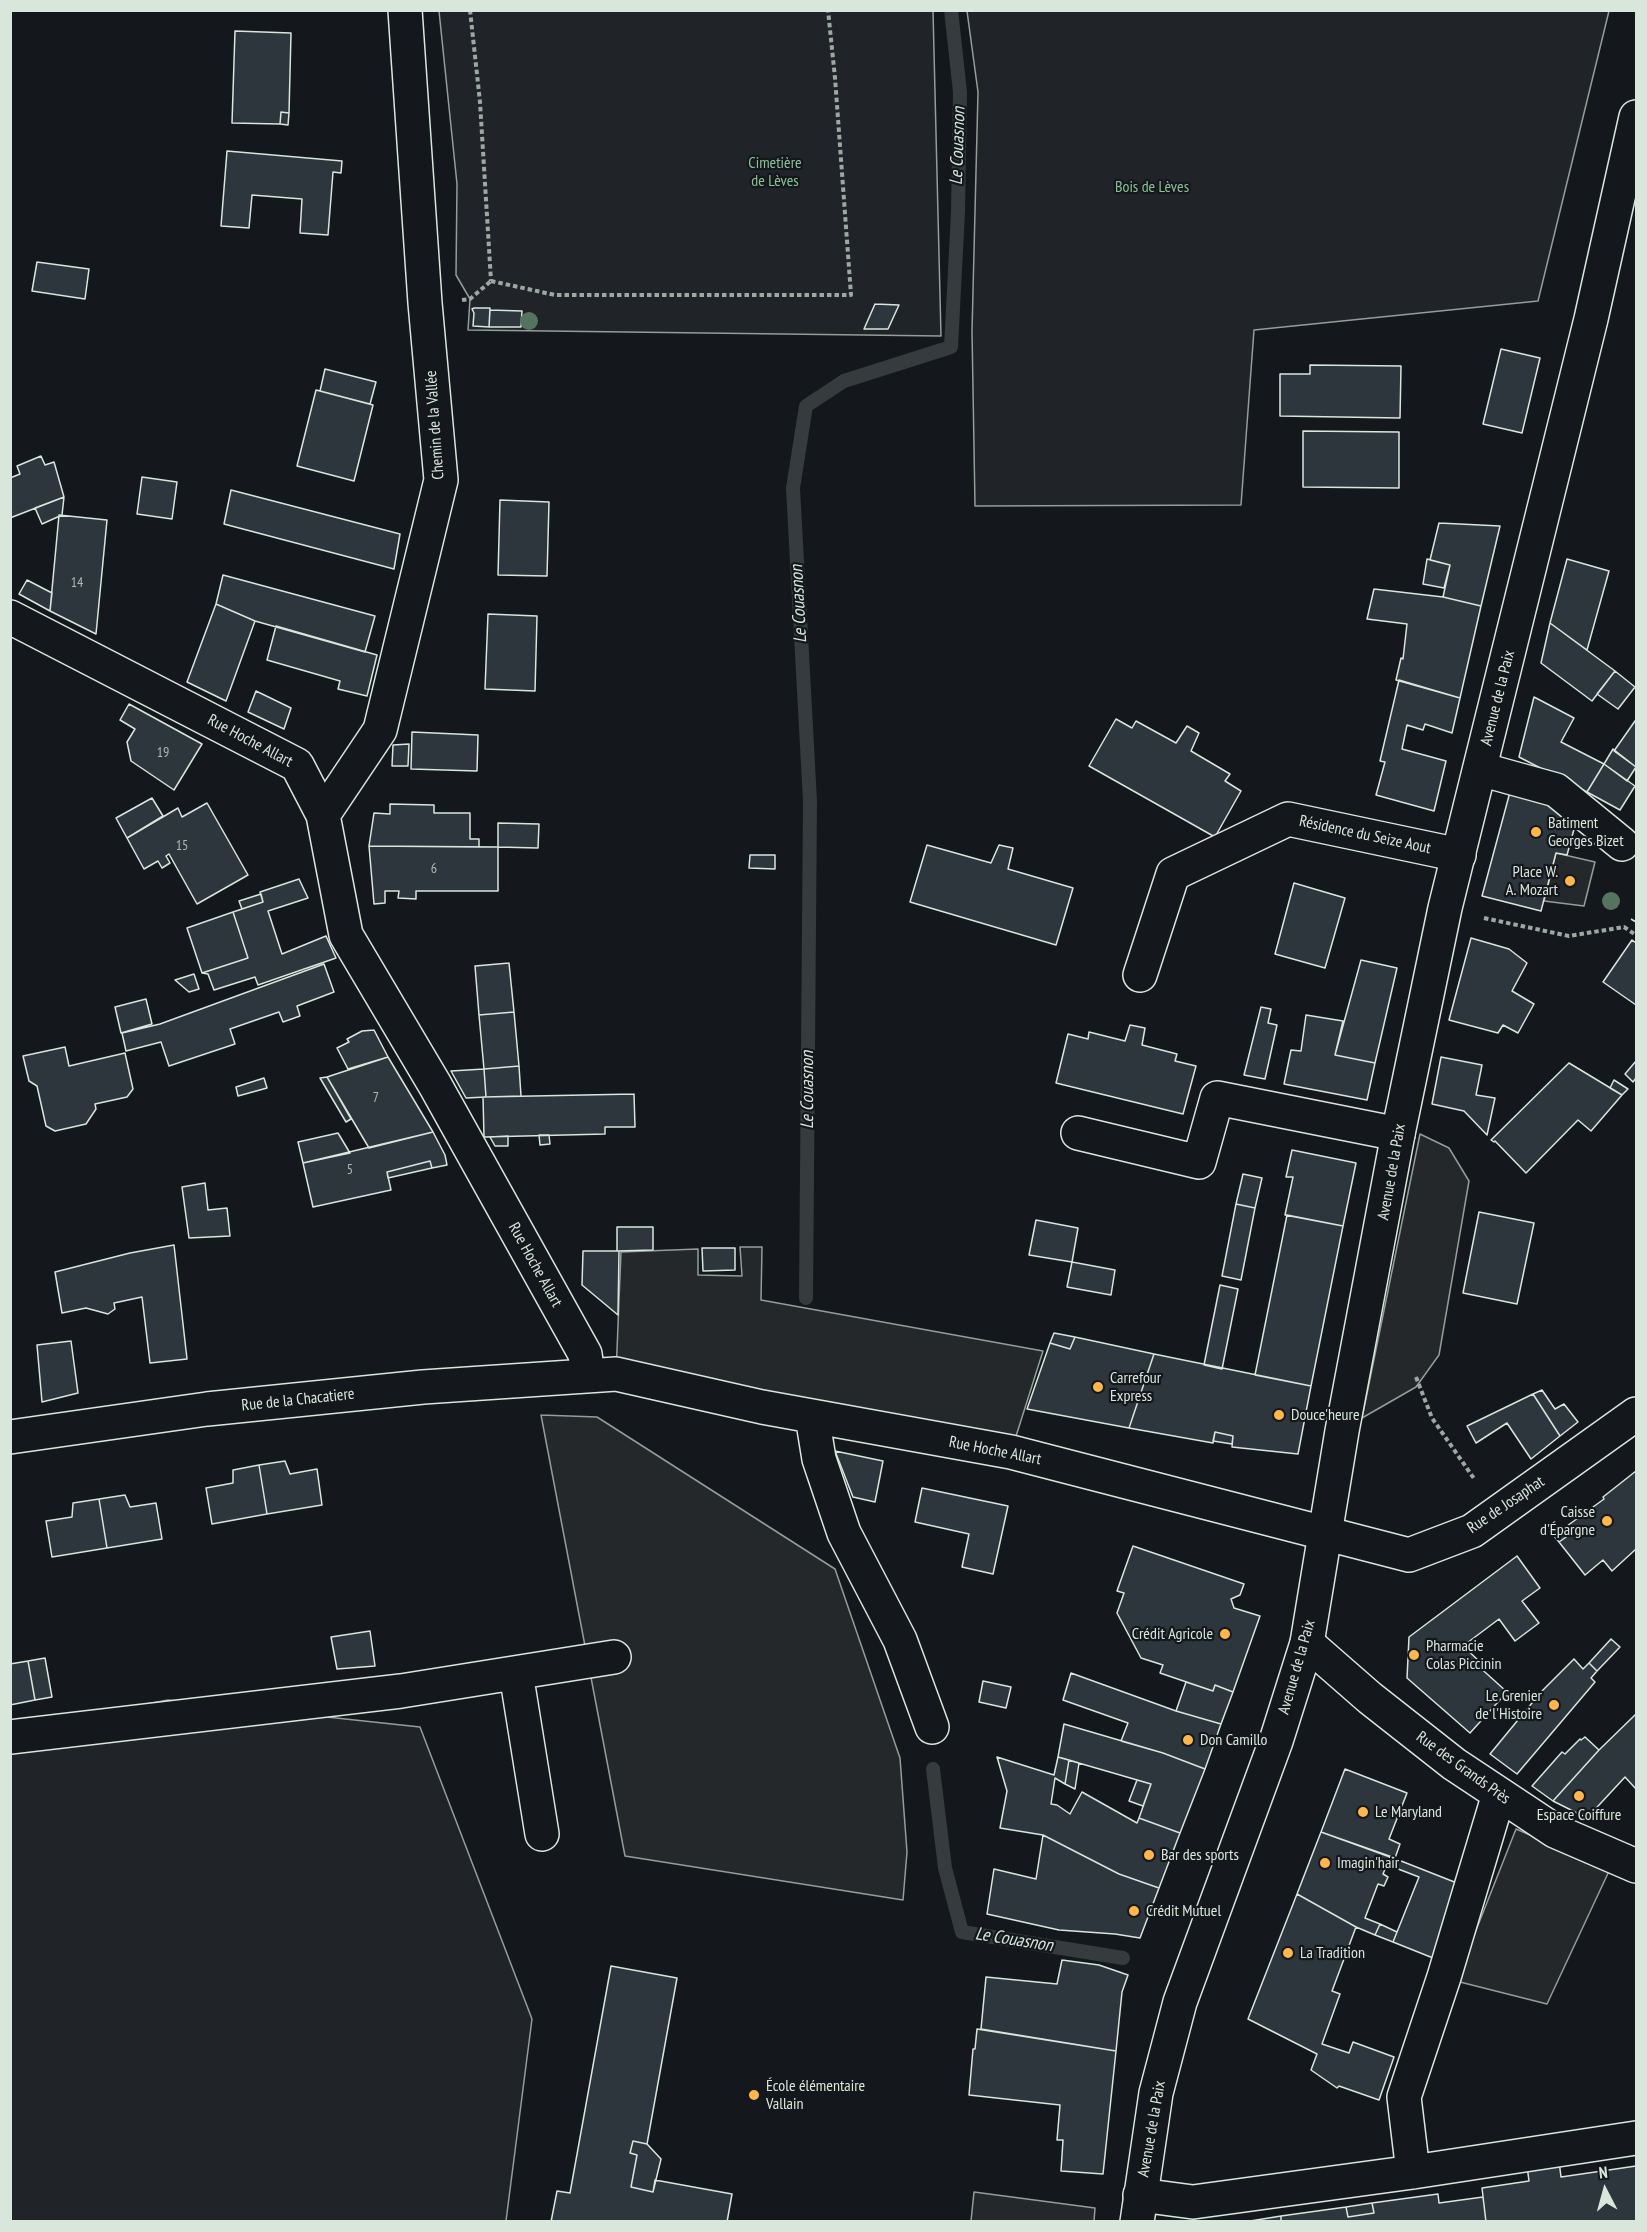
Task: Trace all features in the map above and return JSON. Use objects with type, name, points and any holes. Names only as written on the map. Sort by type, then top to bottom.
[{"type":"street","name":"Chemin de la Vallée","points":[[323,815],[380,730],[441,480],[425,303],[405,10]]},
{"type":"street","name":"Avenue de la Paix","points":[[1139,2208],[1156,2093],[1180,2002],[1276,1741],[1307,1643],[1342,1431],[1398,1134],[1446,908],[1591,319],[1636,117]]},
{"type":"street","name":"Rue Hoche Allart","points":[[10,616],[297,765],[323,815],[346,934],[435,1085],[585,1354],[588,1376],[616,1374],[812,1416],[1011,1452],[1326,1533]]},
{"type":"street","points":[[1480,769],[1556,790],[1622,844]]},
{"type":"street","name":"Résidence du Seize Aout","points":[[1140,975],[1173,874],[1288,819],[1459,855]]},
{"type":"street","points":[[1078,1133],[1199,1162],[1217,1098],[1398,1134]]},
{"type":"street","name":"Rue de la Chacatiere","points":[[10,1437],[230,1407],[423,1388],[588,1376]]},
{"type":"street","name":"Rue de Josaphat","points":[[1326,1533],[1409,1554],[1472,1531],[1636,1414]]},
{"type":"street","points":[[812,1416],[819,1459],[844,1533],[900,1640],[932,1727]]},
{"type":"street","name":"Rue des Grands Près","points":[[1307,1643],[1454,1764],[1555,1831],[1636,1866]]},
{"type":"street","points":[[10,1737],[401,1691],[614,1657]]},
{"type":"street","points":[[516,1672],[542,1834]]},
{"type":"street","points":[[1413,2172],[1404,2097],[1444,1977],[1499,1794]]},
{"type":"street","points":[[1139,2208],[1413,2172],[1636,2138]]},
{"type":"path","points":[[470,10],[480,102],[491,281],[555,295],[851,295],[828,10]]},
{"type":"path","points":[[1446,908],[1512,926],[1569,936],[1624,927],[1636,935]]},
{"type":"path","points":[[1416,1377],[1432,1418],[1498,1513]]},
{"type":"green space","name":"Bois de Lèves","points":[[967,10],[1609,11],[1538,301],[1254,330],[1241,505],[975,506],[972,331],[978,92]]},
{"type":"green space","name":"Cimetière de Lèves","points":[[439,11],[933,11],[941,336],[468,330],[470,299],[456,275],[457,184]]},
{"type":"green space","points":[[168,1700],[420,1727],[532,2019],[506,2221],[11,2222],[11,1730]]},
{"type":"shaded area","name":"Place W. A. Mozart","points":[[1556,853],[1595,862],[1584,906],[1544,901]]},
{"type":"shaded area","points":[[1420,1134],[1449,1148],[1469,1181],[1439,1355],[1416,1387],[1362,1418]]},
{"type":"shaded area","points":[[740,1247],[762,1247],[761,1300],[1043,1351],[1011,1452],[616,1374],[621,1252],[698,1249],[698,1275],[742,1276]]},
{"type":"shaded area","points":[[541,1415],[597,1417],[835,1569],[900,1758],[907,1852],[903,1900],[625,1856]]},
{"type":"shaded area","points":[[1516,1829],[1610,1869],[1547,2004],[1456,1981]]},
{"type":"shaded area","points":[[974,2192],[1095,2208],[1094,2221],[971,2221]]},
{"type":"building","points":[[235,31],[291,33],[289,113],[281,112],[280,124],[232,123]]},
{"type":"building","points":[[281,112],[289,113],[288,125],[280,124]]},
{"type":"building","points":[[227,151],[342,161],[341,173],[333,172],[328,235],[300,233],[302,199],[252,195],[249,228],[221,226]]},
{"type":"building","points":[[37,262],[89,269],[85,299],[32,291]]},
{"type":"building","points":[[875,304],[899,305],[888,329],[864,329]]},
{"type":"building","points":[[490,308],[489,327],[473,326],[472,309]]},
{"type":"building","points":[[490,310],[522,311],[521,327],[489,327]]},
{"type":"building","points":[[1501,349],[1540,358],[1522,433],[1483,424]]},
{"type":"building","points":[[1310,365],[1401,366],[1400,418],[1280,416],[1280,374],[1310,374]]},
{"type":"building","points":[[325,369],[376,382],[370,404],[320,391]]},
{"type":"building","points":[[316,390],[373,405],[354,481],[297,466]]},
{"type":"building","points":[[1303,431],[1399,432],[1399,488],[1303,487]]},
{"type":"building","points":[[41,456],[45,465],[54,462],[64,497],[10,518],[10,478],[20,474],[17,466]]},
{"type":"building","points":[[142,477],[177,482],[172,519],[137,514]]},
{"type":"building","points":[[231,490],[400,534],[394,569],[224,524]]},
{"type":"building","points":[[64,497],[62,515],[42,524],[35,508]]},
{"type":"building","points":[[500,500],[549,502],[547,576],[498,575]]},
{"type":"building","points":[[59,515],[107,520],[96,634],[50,611]]},
{"type":"building","points":[[1439,523],[1500,526],[1481,606],[1443,597],[1450,565],[1430,560]]},
{"type":"building","points":[[1427,559],[1450,565],[1444,588],[1423,584]]},
{"type":"building","points":[[1567,559],[1609,571],[1587,650],[1550,623]]},
{"type":"building","points":[[223,575],[375,616],[365,652],[255,621],[216,604]]},
{"type":"building","points":[[27,580],[52,593],[50,611],[19,594]]},
{"type":"building","points":[[1374,589],[1443,597],[1481,606],[1460,698],[1396,680],[1401,658],[1403,659],[1407,624],[1367,619]]},
{"type":"building","points":[[216,604],[255,621],[226,701],[187,682]]},
{"type":"building","points":[[488,614],[537,616],[535,691],[485,689]]},
{"type":"building","points":[[1550,623],[1615,671],[1592,701],[1541,663]]},
{"type":"building","points":[[276,626],[377,655],[367,696],[338,689],[340,681],[267,660]]},
{"type":"building","points":[[1615,671],[1635,687],[1618,709],[1597,694]]},
{"type":"building","points":[[1399,680],[1460,698],[1452,733],[1425,724],[1423,730],[1407,725],[1402,749],[1446,761],[1434,811],[1376,795],[1385,762],[1380,761]]},
{"type":"building","points":[[256,691],[291,708],[284,729],[248,712]]},
{"type":"building","points":[[1534,697],[1574,718],[1561,742],[1604,764],[1587,792],[1519,757]]},
{"type":"building","points":[[129,704],[202,744],[174,790],[131,761],[127,742],[135,729],[120,720]]},
{"type":"building","points":[[1116,719],[1132,728],[1136,721],[1176,743],[1187,726],[1199,733],[1191,751],[1230,774],[1225,781],[1241,791],[1215,837],[1089,766]]},
{"type":"building","points":[[1636,722],[1636,767],[1614,751]]},
{"type":"building","points":[[412,732],[478,735],[477,771],[411,769]]},
{"type":"building","points":[[409,744],[408,766],[392,766],[393,745]]},
{"type":"building","points":[[1613,749],[1636,767],[1627,781],[1604,764]]},
{"type":"building","points":[[1604,764],[1635,786],[1620,810],[1587,792]]},
{"type":"building","name":"Batiment Georges Bizet","points":[[1510,792],[1579,811],[1567,855],[1556,853],[1541,911],[1482,896]]},
{"type":"building","points":[[152,798],[163,816],[127,838],[116,818]]},
{"type":"building","points":[[207,803],[248,875],[197,904],[169,854],[166,856],[170,863],[162,868],[158,861],[144,869],[127,838],[178,808],[182,817]]},
{"type":"building","points":[[390,804],[434,805],[434,813],[470,813],[470,839],[479,839],[479,847],[369,846],[374,813],[390,814]]},
{"type":"building","points":[[498,823],[539,824],[538,848],[498,847]]},
{"type":"building","points":[[927,845],[991,863],[999,845],[1013,848],[1008,869],[1073,888],[1056,945],[910,902]]},
{"type":"building","points":[[369,846],[498,847],[498,891],[416,891],[416,899],[398,898],[399,891],[385,891],[385,903],[374,904]]},
{"type":"building","points":[[750,855],[775,855],[775,869],[749,868]]},
{"type":"building","points":[[299,879],[308,898],[268,911],[282,954],[326,936],[336,958],[258,985],[255,977],[214,990],[208,974],[202,973],[248,958],[233,912],[263,902],[260,892]]},
{"type":"building","points":[[1294,883],[1345,898],[1325,968],[1275,954]]},
{"type":"building","points":[[261,894],[263,902],[242,909],[239,901]]},
{"type":"building","points":[[233,912],[248,958],[202,973],[187,928]]},
{"type":"building","points":[[1471,938],[1509,949],[1527,963],[1512,991],[1534,1004],[1518,1033],[1503,1025],[1498,1033],[1449,1020]]},
{"type":"building","points":[[1632,940],[1636,943],[1636,1005],[1603,982]]},
{"type":"building","points":[[1361,960],[1397,968],[1375,1063],[1335,1055]]},
{"type":"building","points":[[509,963],[514,1012],[479,1015],[475,966]]},
{"type":"building","points":[[324,964],[334,992],[297,1006],[300,1016],[283,1022],[279,1012],[230,1029],[235,1044],[169,1066],[161,1042],[126,1051],[122,1033],[160,1024]]},
{"type":"building","points":[[194,974],[199,989],[189,992],[175,980]]},
{"type":"building","points":[[146,999],[152,1024],[121,1033],[115,1007]]},
{"type":"building","points":[[1261,1007],[1271,1009],[1268,1023],[1277,1025],[1265,1079],[1244,1075]]},
{"type":"building","points":[[514,1012],[519,1066],[484,1069],[479,1015]]},
{"type":"building","points":[[1306,1015],[1343,1021],[1335,1055],[1375,1063],[1367,1100],[1284,1084],[1291,1050],[1301,1051]]},
{"type":"building","points":[[1130,1025],[1145,1028],[1142,1045],[1177,1054],[1175,1061],[1196,1066],[1183,1114],[1056,1083],[1068,1034],[1088,1039],[1089,1032],[1125,1041]]},
{"type":"building","points":[[374,1030],[388,1057],[348,1069],[337,1048],[349,1042],[347,1039],[362,1031]]},
{"type":"building","points":[[65,1047],[69,1066],[125,1053],[133,1089],[127,1097],[95,1104],[96,1109],[86,1124],[55,1131],[46,1126],[37,1086],[29,1081],[23,1056]]},
{"type":"building","points":[[388,1057],[433,1132],[369,1148],[327,1077]]},
{"type":"building","points":[[1441,1057],[1482,1065],[1476,1095],[1495,1098],[1487,1135],[1464,1111],[1432,1104]]},
{"type":"building","points":[[1636,1061],[1636,1078],[1633,1082],[1625,1074]]},
{"type":"building","points":[[1569,1063],[1622,1095],[1591,1131],[1578,1120],[1526,1173],[1495,1141],[1491,1140]]},
{"type":"building","points":[[519,1066],[521,1096],[486,1097],[484,1069]]},
{"type":"building","points":[[484,1069],[486,1097],[466,1098],[451,1071]]},
{"type":"building","points":[[327,1077],[351,1119],[346,1122],[320,1078]]},
{"type":"building","points":[[264,1078],[267,1088],[238,1096],[236,1087]]},
{"type":"building","points":[[1614,1080],[1628,1089],[1622,1095],[1610,1088]]},
{"type":"building","points":[[634,1094],[635,1127],[605,1127],[605,1134],[484,1137],[483,1097]]},
{"type":"building","points":[[433,1132],[445,1155],[447,1165],[432,1168],[430,1161],[387,1172],[391,1190],[313,1207],[303,1163]]},
{"type":"building","points":[[338,1133],[350,1153],[303,1163],[298,1142]]},
{"type":"building","points":[[539,1135],[549,1135],[550,1144],[540,1145]]},
{"type":"building","points":[[508,1136],[508,1146],[495,1146],[490,1137]]},
{"type":"building","points":[[1292,1150],[1356,1163],[1343,1226],[1285,1215],[1293,1177],[1286,1177]]},
{"type":"building","points":[[430,1161],[432,1168],[388,1178],[387,1172]]},
{"type":"building","points":[[1243,1174],[1262,1178],[1255,1208],[1236,1204]]},
{"type":"building","points":[[205,1183],[208,1210],[227,1208],[230,1236],[189,1238],[182,1187]]},
{"type":"building","points":[[1236,1204],[1255,1208],[1241,1280],[1222,1276]]},
{"type":"building","points":[[1479,1212],[1534,1223],[1517,1304],[1463,1293]]},
{"type":"building","points":[[1287,1215],[1343,1226],[1311,1386],[1255,1375]]},
{"type":"building","points":[[1036,1220],[1078,1228],[1072,1262],[1029,1255]]},
{"type":"building","points":[[617,1227],[653,1227],[653,1250],[617,1251]]},
{"type":"building","points":[[174,1245],[187,1359],[150,1363],[142,1297],[114,1303],[115,1309],[108,1314],[86,1308],[62,1313],[55,1272],[130,1253]]},
{"type":"building","points":[[702,1248],[735,1248],[735,1270],[703,1271]]},
{"type":"building","points":[[583,1251],[619,1251],[618,1315],[582,1285]]},
{"type":"building","points":[[1072,1262],[1115,1270],[1111,1295],[1067,1287]]},
{"type":"building","points":[[1220,1285],[1238,1289],[1222,1369],[1204,1365]]},
{"type":"building","points":[[1054,1333],[1075,1337],[1070,1349],[1050,1343]]},
{"type":"building","points":[[1075,1337],[1154,1354],[1129,1428],[1027,1409],[1050,1343],[1070,1349]]},
{"type":"building","points":[[71,1341],[78,1393],[42,1402],[37,1345]]},
{"type":"building","points":[[1154,1354],[1311,1386],[1298,1454],[1232,1447],[1233,1436],[1215,1432],[1213,1443],[1129,1428]]},
{"type":"building","points":[[1542,1390],[1555,1409],[1564,1404],[1578,1422],[1560,1436],[1533,1394]]},
{"type":"building","points":[[1533,1394],[1560,1436],[1531,1459],[1507,1423],[1476,1443],[1467,1426]]},
{"type":"building","points":[[1215,1432],[1233,1436],[1232,1444],[1213,1441]]},
{"type":"building","points":[[835,1451],[883,1461],[875,1502],[853,1497]]},
{"type":"building","points":[[285,1461],[290,1474],[317,1469],[322,1505],[267,1514],[259,1465]]},
{"type":"building","points":[[259,1465],[267,1514],[212,1524],[206,1488],[233,1483],[233,1470]]},
{"type":"building","points":[[1636,1471],[1636,1549],[1612,1571],[1603,1560],[1585,1575],[1559,1542],[1572,1533],[1567,1526],[1604,1499],[1603,1497]]},
{"type":"building","points":[[922,1488],[1008,1506],[993,1574],[962,1567],[969,1534],[915,1522]]},
{"type":"building","points":[[125,1495],[130,1507],[156,1503],[162,1539],[107,1548],[99,1499]]},
{"type":"building","points":[[99,1499],[107,1548],[52,1557],[46,1521],[72,1517],[73,1503]]},
{"type":"building","points":[[1567,1526],[1572,1533],[1559,1542],[1554,1536]]},
{"type":"building","points":[[1133,1546],[1244,1584],[1240,1595],[1231,1599],[1234,1608],[1260,1616],[1233,1692],[1215,1685],[1213,1691],[1160,1673],[1163,1665],[1141,1658],[1117,1613],[1124,1593],[1117,1591]]},
{"type":"building","points":[[1517,1556],[1540,1588],[1522,1601],[1539,1623],[1515,1641],[1499,1619],[1463,1646],[1479,1661],[1476,1664],[1507,1692],[1470,1733],[1407,1678],[1409,1637]]},
{"type":"building","points":[[370,1631],[375,1666],[337,1669],[331,1637]]},
{"type":"building","points":[[1611,1639],[1620,1647],[1597,1671],[1589,1663]]},
{"type":"building","points":[[45,1658],[52,1697],[35,1700],[28,1661]]},
{"type":"building","name":"Le Grenier de l'Histoire","points":[[1574,1659],[1583,1669],[1589,1663],[1597,1671],[1591,1678],[1595,1682],[1517,1774],[1490,1754],[1541,1692]]},
{"type":"building","points":[[28,1661],[35,1700],[10,1705],[10,1664]]},
{"type":"building","points":[[1071,1673],[1176,1711],[1221,1724],[1205,1769],[1163,1753],[1121,1741],[1128,1723],[1063,1700]]},
{"type":"building","points":[[983,1681],[1011,1687],[1006,1708],[979,1702]]},
{"type":"building","points":[[1186,1682],[1213,1691],[1215,1685],[1233,1692],[1221,1724],[1176,1711]]},
{"type":"building","points":[[1636,1714],[1636,1789],[1625,1777],[1587,1818],[1553,1801],[1599,1750]]},
{"type":"building","points":[[1064,1724],[1163,1753],[1205,1769],[1180,1833],[1139,1818],[1151,1784],[1058,1757]]},
{"type":"building","points":[[1585,1737],[1599,1750],[1553,1801],[1532,1786],[1562,1752],[1565,1754]]},
{"type":"building","points":[[997,1757],[1054,1775],[1058,1757],[1069,1760],[1065,1784],[1055,1778],[1051,1804],[1057,1805],[1070,1814],[1082,1792],[1137,1823],[1139,1818],[1180,1833],[1159,1888],[1119,1874],[1043,1835],[1000,1828],[1007,1791]]},
{"type":"building","points":[[1069,1760],[1079,1763],[1075,1789],[1065,1784]]},
{"type":"building","points":[[1345,1769],[1407,1793],[1389,1839],[1400,1844],[1395,1858],[1321,1832]]},
{"type":"building","points":[[1137,1780],[1151,1784],[1143,1806],[1129,1801]]},
{"type":"building","points":[[1321,1832],[1390,1857],[1383,1874],[1388,1877],[1384,1886],[1378,1884],[1365,1918],[1380,1924],[1375,1935],[1297,1894]]},
{"type":"building","points":[[1043,1835],[1119,1874],[1159,1888],[1140,1938],[1059,1930],[987,1914],[994,1869],[1036,1879]]},
{"type":"building","points":[[1390,1857],[1396,1859],[1393,1867],[1386,1864]]},
{"type":"building","points":[[1396,1859],[1462,1885],[1433,1958],[1393,1942],[1419,1877],[1393,1867]]},
{"type":"building","points":[[1297,1894],[1356,1927],[1332,1991],[1340,1994],[1322,2044],[1349,2053],[1353,2042],[1394,2057],[1379,2100],[1339,2086],[1337,2088],[1311,2070],[1317,2054],[1248,2019]]},
{"type":"building","points":[[1380,1924],[1397,1932],[1393,1942],[1375,1935]]},
{"type":"building","points":[[1062,1960],[1099,1965],[1128,1975],[1122,1992],[1116,2051],[981,2029],[986,1977],[1057,1984]]},
{"type":"building","points":[[611,1966],[677,1978],[647,2144],[633,2141],[630,2153],[637,2155],[631,2187],[653,2192],[655,2180],[732,2194],[727,2222],[551,2222],[557,2191],[570,2193]]},
{"type":"building","points":[[977,2029],[1116,2051],[1103,2174],[1061,2171],[1063,2140],[1057,2140],[1060,2105],[969,2095]]},
{"type":"building","points":[[633,2141],[647,2144],[661,2159],[653,2192],[631,2187],[637,2155],[630,2153]]},
{"type":"building","points":[[1559,2161],[1561,2177],[1636,2166],[1636,2222],[1486,2222],[1482,2188],[1529,2181],[1527,2166]]},
{"type":"building","points":[[1438,2194],[1439,2203],[1483,2197],[1486,2222],[1281,2222],[1281,2216],[1346,2207],[1348,2217],[1374,2213],[1372,2203]]},
{"type":"building","points":[[1372,2203],[1374,2213],[1348,2217],[1346,2207]]},
{"type":"building","points":[[1281,2216],[1281,2222],[1244,2222]]},
{"type":"waterway","name":"Le Couasnon","points":[[806,1298],[810,801],[793,488],[806,406],[844,381],[951,347],[958,212],[960,92],[951,10]]},
{"type":"waterway","name":"Le Couasnon","points":[[933,1769],[945,1868],[962,1932],[1123,1958]]},
{"type":"fence","points":[[1631,919],[1636,922]]},
{"type":"place","name":"Batiment Georges Bizet","points":[[1536,832]]},
{"type":"place","name":"Place W. A. Mozart","points":[[1570,881]]},
{"type":"place","name":"Carrefour Express","points":[[1098,1387]]},
{"type":"place","name":"Douce'heure","points":[[1279,1415]]},
{"type":"place","name":"Caisse d'Épargne","points":[[1607,1521]]},
{"type":"place","name":"Crédit Agricole","points":[[1225,1634]]},
{"type":"place","name":"Pharmacie Colas Piccinin","points":[[1414,1655]]},
{"type":"place","name":"Le Grenier de l'Histoire","points":[[1554,1705]]},
{"type":"place","name":"Don Camillo","points":[[1188,1740]]},
{"type":"place","name":"Espace Coiffure","points":[[1579,1796]]},
{"type":"place","name":"Le Maryland","points":[[1363,1812]]},
{"type":"place","name":"Bar des sports","points":[[1149,1855]]},
{"type":"place","name":"Imagin'hair","points":[[1325,1863]]},
{"type":"place","name":"Crédit Mutuel","points":[[1134,1911]]},
{"type":"place","name":"La Tradition","points":[[1288,1953]]},
{"type":"place","name":"École élémentaire Vallain","points":[[754,2095]]}]
